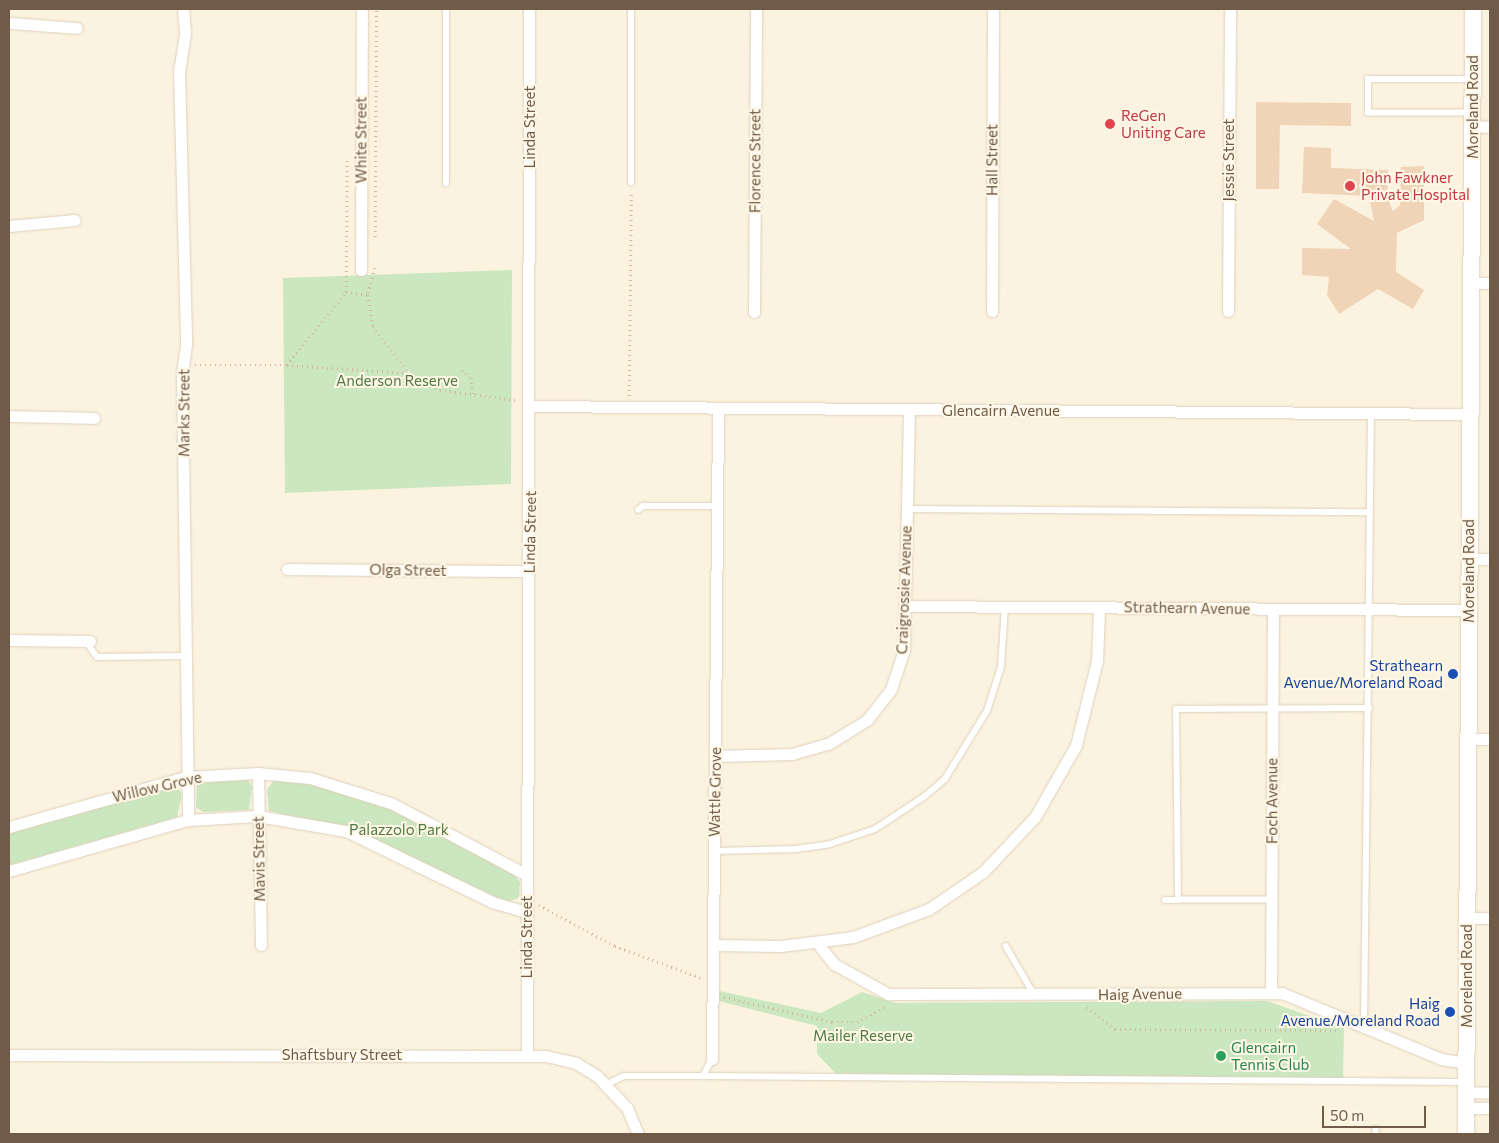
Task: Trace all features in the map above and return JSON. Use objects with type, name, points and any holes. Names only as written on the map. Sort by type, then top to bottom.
[{"type":"main road","name":"Moreland Road","points":[[1466,1134],[1473,9]]},
{"type":"street","name":"Marks Street","points":[[183,9],[185,34],[179,70],[188,820]]},
{"type":"street","name":"White Street","points":[[361,270],[362,9]]},
{"type":"street","name":"Linda Street","points":[[527,1055],[526,907],[531,406],[529,9]]},
{"type":"street","name":"Florence Street","points":[[754,312],[756,9]]},
{"type":"street","name":"Hall Street","points":[[992,311],[993,9]]},
{"type":"street","name":"Jessie Street","points":[[1228,312],[1230,9]]},
{"type":"street","points":[[9,23],[77,28]]},
{"type":"street","points":[[1472,120],[1490,127]]},
{"type":"street","points":[[9,226],[74,220]]},
{"type":"street","points":[[1471,282],[1490,283]]},
{"type":"street","name":"Glencairn Avenue","points":[[531,406],[1470,414]]},
{"type":"street","name":"Wattle Grove","points":[[712,1058],[718,408]]},
{"type":"street","name":"Craigrossie Avenue","points":[[716,756],[809,751],[867,720],[888,695],[900,670],[906,606],[909,410]]},
{"type":"street","points":[[9,416],[94,418]]},
{"type":"street","points":[[1470,559],[1490,560]]},
{"type":"street","name":"Olga Street","points":[[288,568],[529,571]]},
{"type":"street","name":"Strathearn Avenue","points":[[906,606],[1469,610]]},
{"type":"street","points":[[714,945],[818,944],[895,925],[929,909],[983,872],[1013,843],[1058,782],[1076,745],[1097,661],[1099,608]]},
{"type":"street","name":"Foch Avenue","points":[[1271,993],[1273,609]]},
{"type":"street","points":[[9,640],[88,641]]},
{"type":"street","points":[[1468,739],[1490,739]]},
{"type":"street","name":"Willow Grove","points":[[9,827],[186,777],[258,774],[310,778],[391,803],[527,875]]},
{"type":"street","name":"Mavis Street","points":[[258,774],[260,945]]},
{"type":"street","points":[[9,871],[188,820],[258,816],[346,831],[492,902],[526,907]]},
{"type":"street","points":[[1467,918],[1490,918]]},
{"type":"street","name":"Haig Avenue","points":[[818,944],[834,964],[888,994],[1271,993],[1290,995],[1441,1059],[1466,1063]]},
{"type":"street","name":"Shaftsbury Street","points":[[9,1055],[527,1055],[576,1063],[608,1084],[627,1108],[638,1134]]},
{"type":"street","points":[[1466,1094],[1490,1093]]},
{"type":"street","points":[[1466,1094],[1490,1108]]},
{"type":"lane","points":[[446,9],[446,184]]},
{"type":"lane","points":[[631,183],[632,9]]},
{"type":"lane","points":[[1472,120],[1368,113],[1368,79],[1473,79]]},
{"type":"lane","points":[[1364,1027],[1371,413]]},
{"type":"lane","points":[[638,510],[644,506],[718,506]]},
{"type":"lane","points":[[908,509],[1370,512]]},
{"type":"lane","points":[[714,851],[796,850],[837,842],[875,829],[925,796],[945,779],[987,711],[1001,667],[1005,607]]},
{"type":"lane","points":[[88,641],[97,657],[185,656]]},
{"type":"lane","points":[[1178,900],[1176,709],[1368,708]]},
{"type":"lane","points":[[1165,900],[1271,900]]},
{"type":"lane","points":[[1006,946],[1035,995]]},
{"type":"lane","name":"Wattle Grove","points":[[703,1076],[712,1058]]},
{"type":"lane","points":[[608,1084],[624,1076],[703,1076],[1466,1094]]},
{"type":"path","points":[[375,242],[376,9]]},
{"type":"path","points":[[629,407],[631,183]]},
{"type":"path","points":[[375,261],[368,295],[373,326],[380,341],[409,373],[440,390],[514,400]]},
{"type":"path","points":[[287,365],[346,292],[368,295]]},
{"type":"path","points":[[183,365],[287,365],[409,373]]},
{"type":"path","points":[[462,370],[471,378],[473,395]]},
{"type":"path","points":[[526,907],[543,906],[648,960],[713,981]]},
{"type":"path","points":[[713,995],[832,1022],[857,1022],[894,1006]]},
{"type":"path","points":[[1080,1007],[1088,1007],[1115,1029],[1344,1030]]},
{"type":"green space","name":"Anderson Reserve","points":[[512,270],[511,484],[285,493],[283,278]]},
{"type":"green space","points":[[247,779],[252,786],[249,810],[203,812],[196,807],[197,781]]},
{"type":"green space","name":"Palazzolo Park","points":[[274,780],[309,783],[405,814],[513,874],[520,882],[519,898],[506,902],[355,830],[269,811],[267,790]]},
{"type":"green space","points":[[175,784],[182,794],[177,817],[9,866],[9,833]]},
{"type":"green space","name":"Mailer Reserve","points":[[715,990],[821,1013],[862,992],[896,1003],[1267,1001],[1344,1028],[1343,1080],[838,1076],[817,1054],[817,1026],[715,1000]]},
{"type":"building","name":"John Fawkner Private Hospital","points":[[1256,102],[1351,103],[1351,126],[1280,125],[1279,189],[1256,189]]},
{"type":"building","name":"John Fawkner Private Hospital","points":[[1304,147],[1331,148],[1331,168],[1388,170],[1387,197],[1393,211],[1400,205],[1401,167],[1424,166],[1424,220],[1397,233],[1396,272],[1424,290],[1413,309],[1378,289],[1339,314],[1327,295],[1329,277],[1302,275],[1302,248],[1351,249],[1317,224],[1334,199],[1374,221],[1369,196],[1302,193]]},
{"type":"place","name":"ReGen Uniting Care","points":[[1110,124]]},
{"type":"place","name":"John Fawkner Private Hospital","points":[[1350,186]]},
{"type":"place","name":"Strathearn Avenue/Moreland Road","points":[[1453,674]]},
{"type":"place","name":"Haig Avenue/Moreland Road","points":[[1450,1012]]},
{"type":"place","name":"Glencairn Tennis Club","points":[[1221,1056]]}]
